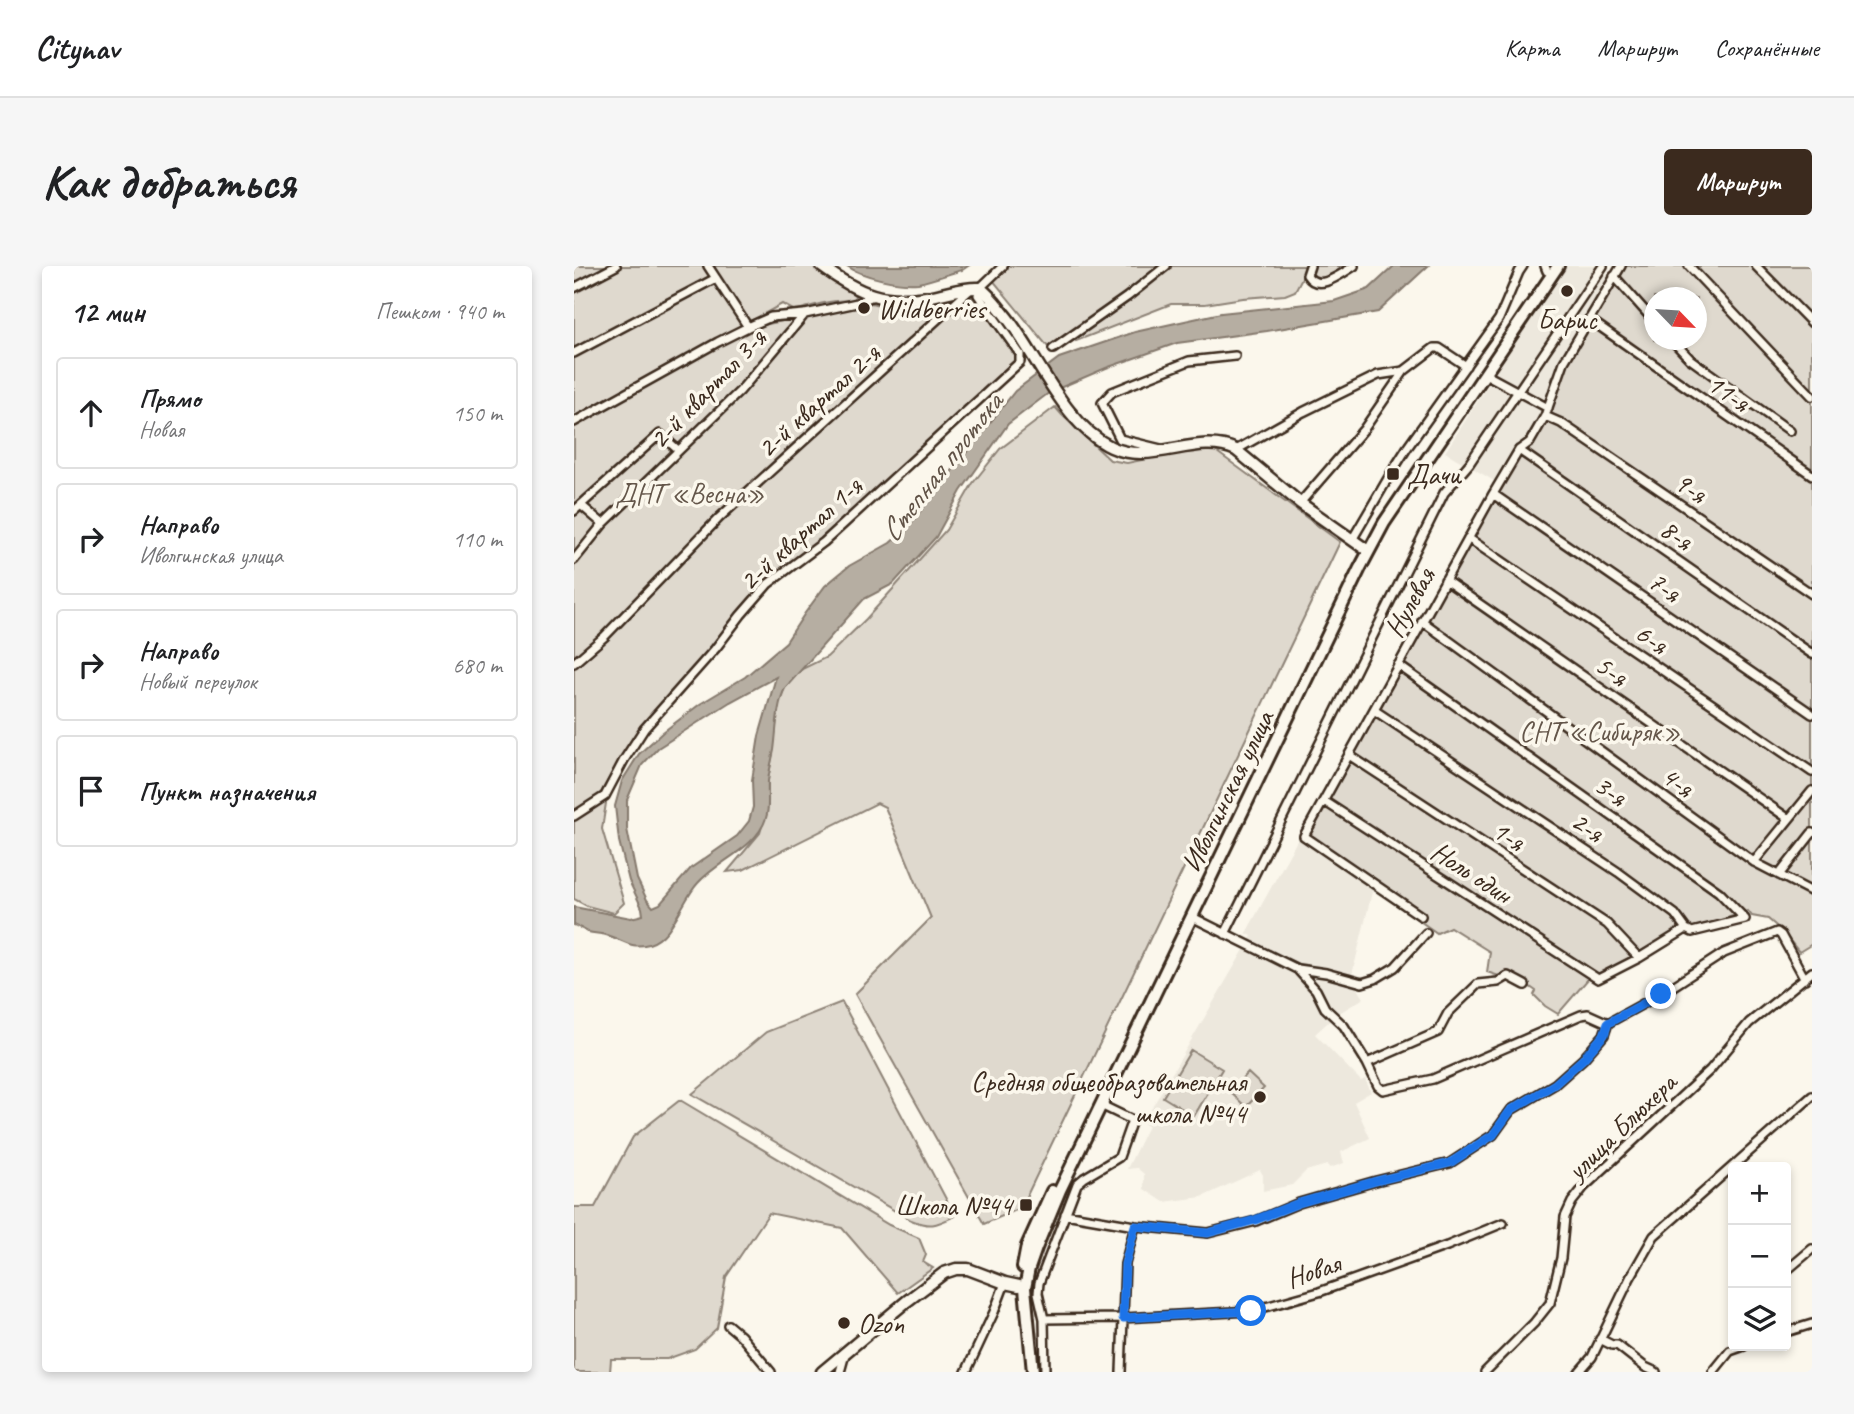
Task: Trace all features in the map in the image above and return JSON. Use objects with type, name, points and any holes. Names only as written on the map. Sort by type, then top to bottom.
[{"type":"main road","name":"Иволгинская улица","points":[[1033,1372],[1025,1288],[1036,1248],[1060,1190],[1384,523],[1558,266]]},
{"type":"main road","name":"Иволгинская улица","points":[[1027,1372],[1019,1286],[1027,1246],[1054,1187],[1379,519],[1548,268]]},
{"type":"street","points":[[574,288],[616,266]]},
{"type":"street","points":[[708,266],[748,327]]},
{"type":"street","points":[[821,266],[853,288],[873,296],[919,298],[976,288],[988,294],[1013,324],[1069,411],[1102,442],[1133,454],[1216,444],[1229,446],[1300,503],[1364,548]]},
{"type":"street","name":"2-й квартал 2-я","points":[[574,663],[604,637],[719,518],[1003,266]]},
{"type":"street","points":[[1053,349],[1166,266]]},
{"type":"street","points":[[1310,266],[1307,275],[1316,283],[1330,281],[1354,266]]},
{"type":"street","points":[[1352,540],[1395,466],[1499,319],[1523,266]]},
{"type":"street","points":[[1225,933],[1444,493],[1469,464],[1604,266]]},
{"type":"street","name":"Нулевая","points":[[1421,916],[1304,836],[1493,494],[1519,450],[1530,442],[1546,412],[1564,362],[1621,266]]},
{"type":"street","points":[[1689,266],[1812,396]]},
{"type":"street","points":[[1756,266],[1812,323]]},
{"type":"street","points":[[1614,276],[1644,310]]},
{"type":"street","points":[[574,353],[716,278]]},
{"type":"street","name":"2-й квартал 1-я","points":[[574,816],[605,796],[644,729],[768,584],[824,542],[1020,362],[1020,354],[978,295],[976,288]]},
{"type":"street","points":[[574,422],[718,342],[771,317],[805,314],[857,303],[873,296]]},
{"type":"street","name":"2-й квартал 3-я","points":[[574,560],[603,524],[720,412],[805,314]]},
{"type":"street","name":"11-я","points":[[1588,319],[1812,475]]},
{"type":"street","points":[[1300,503],[1364,429],[1404,371],[1436,347],[1466,366]]},
{"type":"street","points":[[1681,350],[1690,359],[1790,431]]},
{"type":"street","points":[[1165,450],[1120,439],[1102,403],[1112,391],[1189,360],[1235,356]]},
{"type":"street","points":[[1236,450],[1303,412],[1378,375],[1404,371]]},
{"type":"street","name":"9-я","points":[[1486,374],[1517,392],[1812,594]]},
{"type":"street","name":"2-й квартал 3-я","points":[[574,511],[660,434],[678,450]]},
{"type":"street","name":"8-я","points":[[1519,450],[1812,653]]},
{"type":"street","name":"7-я","points":[[1493,494],[1812,714]]},
{"type":"street","points":[[582,506],[603,524]]},
{"type":"street","name":"6-я","points":[[1468,538],[1812,772]]},
{"type":"street","name":"5-я","points":[[1445,580],[1789,819]]},
{"type":"street","name":"4-я","points":[[1422,621],[1754,862],[1812,892]]},
{"type":"street","name":"3-я","points":[[1398,665],[1719,892],[1745,919],[1692,932],[1686,929]]},
{"type":"street","name":"2-я","points":[[1374,710],[1618,872],[1675,914],[1686,929]]},
{"type":"street","name":"1-я","points":[[1349,755],[1607,924],[1639,958]]},
{"type":"street","points":[[1754,862],[1812,790]]},
{"type":"street","name":"Ноль один","points":[[1324,801],[1598,979],[1639,958]]},
{"type":"street","points":[[1779,875],[1812,833]]},
{"type":"street","points":[[1192,917],[1297,969],[1326,973],[1362,983],[1395,967],[1426,933]]},
{"type":"street","points":[[1639,958],[1686,929]]},
{"type":"street","points":[[1065,1214],[1135,1226],[1208,1233],[1255,1220],[1299,1203],[1450,1163],[1493,1135],[1511,1110],[1555,1084],[1604,1035],[1608,1023],[1661,994],[1724,953],[1777,932],[1805,979]]},
{"type":"street","points":[[1297,969],[1316,990],[1325,1008],[1344,1027],[1378,1086],[1383,1090],[1433,1079],[1581,1015],[1588,1014],[1608,1023]]},
{"type":"street","name":"улица Блюхера","points":[[1485,1372],[1550,1303],[1561,1258],[1565,1217],[1572,1202],[1584,1187],[1710,1070],[1749,1023],[1812,972]]},
{"type":"street","points":[[1367,1063],[1438,1032],[1448,1013],[1478,984],[1498,982],[1508,976],[1525,985]]},
{"type":"street","points":[[1579,1372],[1589,1363],[1630,1278],[1654,1236],[1812,1096]]},
{"type":"street","points":[[1045,1372],[1044,1319],[1038,1293],[1039,1283],[1077,1184],[1119,1157],[1132,1120],[1101,1105]]},
{"type":"street","name":"Новая","points":[[1044,1319],[1251,1311],[1319,1292],[1447,1247],[1503,1223]]},
{"type":"street","points":[[1121,1372],[1125,1264],[1135,1226]]},
{"type":"street","points":[[1791,1266],[1812,1250]]},
{"type":"street","points":[[822,1372],[944,1273],[968,1269],[1019,1286]]},
{"type":"street","points":[[966,1372],[1006,1283]]},
{"type":"street","points":[[1027,1310],[1041,1308]]},
{"type":"street","points":[[1791,1330],[1812,1324]]},
{"type":"street","points":[[728,1325],[741,1336],[771,1372]]},
{"type":"street","points":[[1600,1339],[1617,1346],[1656,1372]]},
{"type":"street","points":[[1713,1372],[1729,1351]]},
{"type":"street","points":[[840,1372],[845,1354]]},
{"type":"shaded area","points":[[847,266],[968,266],[935,279],[910,283],[871,277]]},
{"type":"shaded area","points":[[1394,266],[1428,266],[1378,312],[1177,343],[1106,368],[1050,392],[1008,424],[961,491],[936,537],[893,584],[864,599],[785,688],[778,710],[768,777],[766,818],[754,838],[698,883],[665,934],[649,944],[632,945],[574,925],[574,907],[631,918],[643,915],[629,881],[619,841],[615,806],[622,781],[639,754],[700,704],[745,677],[786,642],[825,586],[849,566],[890,543],[907,528],[1015,391],[1059,358],[1135,332],[1221,313],[1334,301],[1369,289]],"holes":[[[776,677],[759,736],[752,780],[753,807],[749,821],[737,836],[691,868],[660,904],[653,907],[637,879],[627,829],[627,800],[642,765],[658,748],[730,702]]]},
{"type":"shaded area","points":[[1565,266],[1594,266],[1611,276],[1552,379],[1543,410],[1524,442],[1515,447],[1496,482],[1445,452]]},
{"type":"shaded area","name":"Средняя общеобразовательная школа №44","points":[[1299,837],[1373,888],[1351,979],[1364,998],[1336,1015],[1315,1034],[1361,1081],[1365,1079],[1371,1092],[1354,1102],[1370,1138],[1341,1152],[1344,1163],[1306,1171],[1292,1185],[1263,1191],[1263,1175],[1260,1170],[1202,1197],[1164,1202],[1144,1189],[1144,1174],[1137,1168],[1127,1169],[1148,1126],[1143,1123],[1252,936],[1246,933]]},
{"type":"green space","points":[[574,266],[816,266],[854,294],[857,303],[835,301],[795,311],[782,304],[574,418]]},
{"type":"green space","points":[[1009,266],[1349,266],[1329,278],[1317,280],[1306,270],[1295,291],[1285,295],[1205,304],[1171,304],[1076,341],[1070,333],[1048,347],[992,279]]},
{"type":"green space","name":"СНТ «Сибиряк»","points":[[1617,266],[1812,266],[1812,944],[1799,952],[1768,919],[1752,916],[1748,911],[1691,930],[1687,925],[1599,975],[1594,972],[1558,1014],[1534,995],[1536,991],[1507,971],[1502,977],[1487,972],[1490,952],[1450,927],[1437,933],[1300,837],[1515,447],[1524,442],[1543,410],[1552,379]]},
{"type":"green space","name":"ДНТ «Весна»","points":[[974,298],[1013,349],[1015,362],[821,540],[770,578],[739,610],[703,657],[650,717],[621,757],[599,796],[606,803],[602,829],[624,903],[614,913],[587,906],[574,899],[574,425],[718,344],[763,325],[871,303],[906,306],[941,299],[951,309],[961,300]]},
{"type":"green space","points":[[1055,407],[1110,460],[1127,463],[1206,447],[1217,452],[1340,542],[1021,1208],[984,1224],[855,994],[931,918],[885,807],[877,803],[743,870],[727,872],[760,833],[768,806],[768,780],[779,701],[785,688],[802,669],[827,657],[866,619],[946,530],[973,483],[1000,449]]},
{"type":"green space","points":[[842,1002],[955,1216],[943,1222],[924,1224],[911,1220],[692,1094],[766,1032]]},
{"type":"green space","points":[[1191,1050],[1222,1069],[1194,1116],[1163,1097]]},
{"type":"green space","points":[[1248,1073],[1264,1088],[1246,1107],[1230,1092]]},
{"type":"green space","points":[[680,1100],[889,1225],[919,1238],[926,1255],[923,1262],[933,1268],[898,1293],[842,1228],[769,1213],[726,1277],[717,1328],[695,1349],[667,1359],[611,1359],[610,1372],[574,1372],[574,1207],[595,1207],[633,1137]]},
{"type":"place","name":"Барис","points":[[1567,291]]},
{"type":"place","name":"Wildberries","points":[[864,308]]},
{"type":"place","name":"Дачи","points":[[1393,474]]},
{"type":"place","name":"Средняя общеобразовательная школа №44","points":[[1260,1097]]},
{"type":"place","name":"Школа №44","points":[[1026,1205]]},
{"type":"place","name":"Ozon","points":[[844,1323]]},
{"type":"route","points":[[1251,1311],[1123,1318],[1125,1264],[1135,1226],[1208,1233],[1255,1220],[1299,1203],[1450,1163],[1493,1135],[1511,1110],[1555,1084],[1583,1059],[1604,1035],[1608,1023],[1661,994]]},
{"type":"water label","name":"Степная протока","points":[[941,467]]}]
